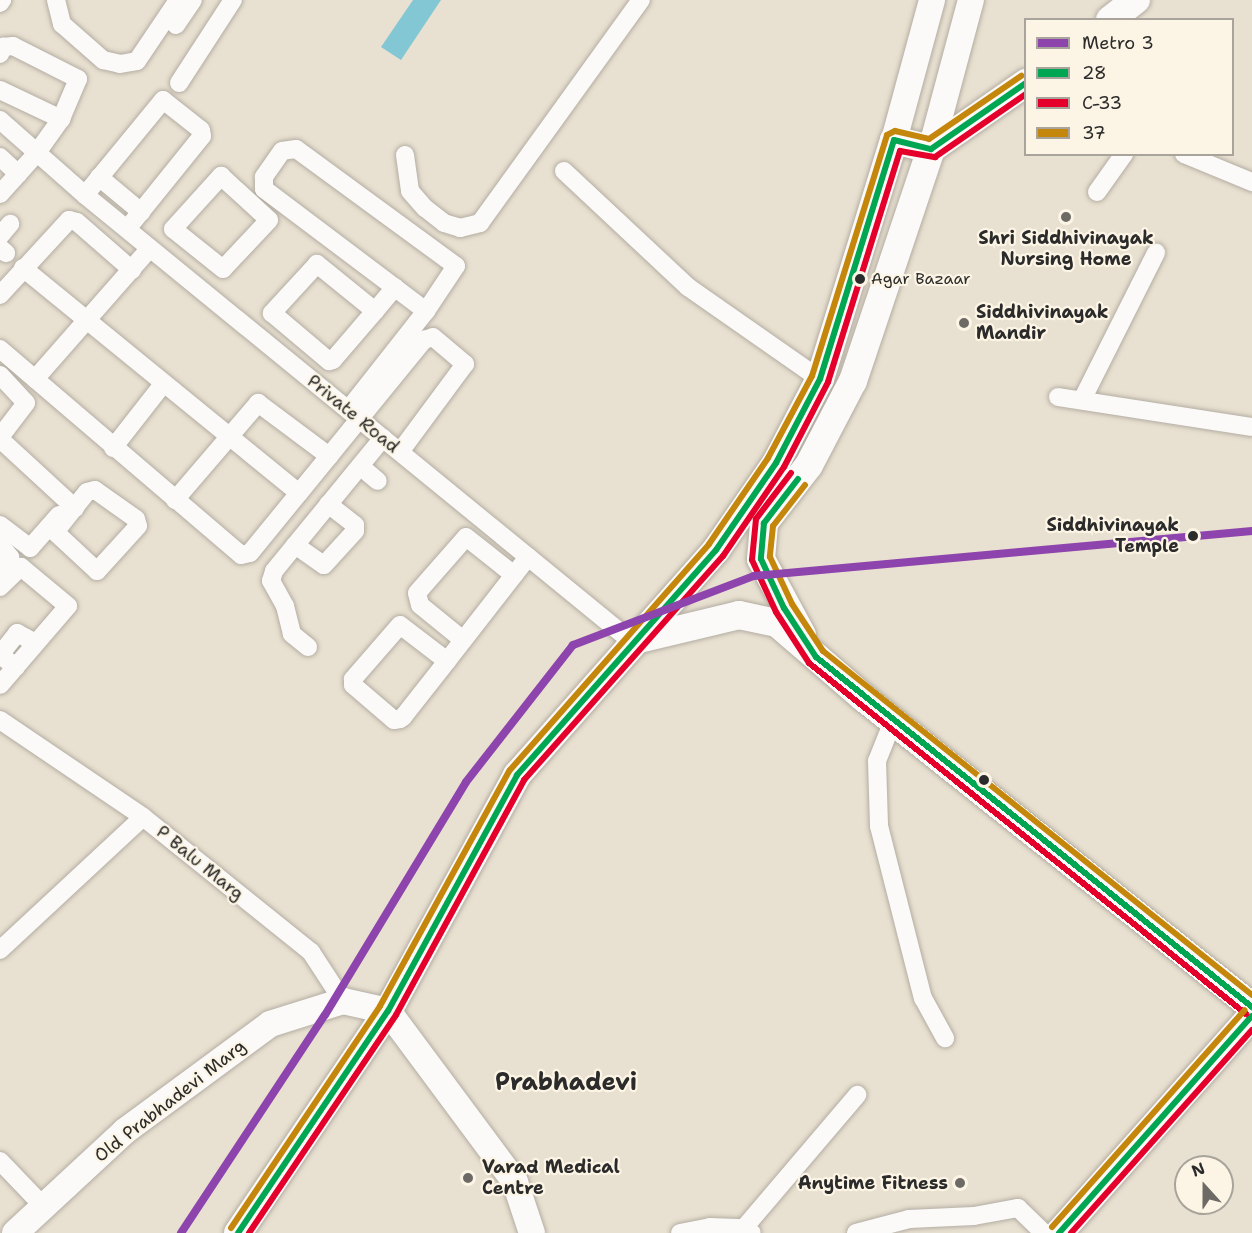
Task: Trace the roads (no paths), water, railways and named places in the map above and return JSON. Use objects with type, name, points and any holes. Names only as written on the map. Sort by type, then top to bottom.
[{"type":"main road","points":[[816,657],[784,608],[761,560],[764,523],[809,465],[853,381],[931,149],[1024,84]]},
{"type":"main road","points":[[238,1233],[388,1011],[517,775],[631,641],[716,550],[776,463],[820,379],[894,140],[931,149]]},
{"type":"main road","points":[[631,641],[740,615],[777,623],[893,721],[1252,1007]]},
{"type":"main road","points":[[1059,1233],[1252,1016]]},
{"type":"street","points":[[56,0],[62,24],[103,60],[120,64],[150,57],[161,47],[193,0]]},
{"type":"street","points":[[137,61],[178,0]]},
{"type":"street","points":[[178,83],[233,0]]},
{"type":"street","points":[[405,156],[410,191],[425,208],[444,223],[460,228],[480,224],[641,0]]},
{"type":"street","points":[[894,140],[932,0]]},
{"type":"street","points":[[931,149],[971,0]]},
{"type":"street","points":[[0,54],[3,47],[13,46],[76,74],[78,84],[61,119],[36,154],[0,194]]},
{"type":"street","points":[[0,90],[61,119]]},
{"type":"street","points":[[79,190],[99,177],[163,100],[201,130],[202,135],[127,229]]},
{"type":"street","name":"Private Road","points":[[0,120],[79,190],[631,641]]},
{"type":"street","points":[[0,349],[113,448],[245,555],[329,456],[354,415],[453,275],[455,263],[296,149],[282,151],[264,177],[264,189],[426,311]]},
{"type":"street","points":[[1097,192],[1123,156]]},
{"type":"street","points":[[1189,156],[1252,182]]},
{"type":"street","points":[[0,157],[18,174]]},
{"type":"street","points":[[564,171],[688,287],[820,379]]},
{"type":"street","points":[[99,177],[141,212]]},
{"type":"street","points":[[219,177],[269,218],[227,268],[221,269],[196,249],[173,228],[219,177]]},
{"type":"street","points":[[0,295],[62,223],[73,219],[132,270]]},
{"type":"street","points":[[35,379],[150,248]]},
{"type":"street","points":[[178,271],[196,249]]},
{"type":"street","points":[[1082,400],[1156,253]]},
{"type":"street","points":[[375,311],[317,264],[272,313],[329,361],[375,311],[394,287]]},
{"type":"street","points":[[23,268],[86,322],[299,493]]},
{"type":"street","points":[[354,415],[428,338],[433,337],[463,362],[464,366],[400,452]]},
{"type":"street","points":[[0,375],[26,403],[2,444],[72,505]]},
{"type":"street","points":[[113,448],[164,384]]},
{"type":"street","points":[[1058,397],[1252,427]]},
{"type":"street","points":[[175,500],[255,405],[262,404],[329,456]]},
{"type":"street","points":[[308,647],[292,634],[285,606],[271,581],[274,571],[383,438]]},
{"type":"street","points":[[360,466],[378,481]]},
{"type":"street","points":[[0,525],[30,548],[72,505],[87,492],[95,490],[138,522],[136,529],[97,571],[55,535],[72,505]]},
{"type":"street","points":[[295,545],[324,565],[355,531],[355,525],[328,504]]},
{"type":"street","points":[[463,640],[420,606],[417,594],[466,537],[514,574]]},
{"type":"street","points":[[0,545],[10,557],[0,571]]},
{"type":"street","points":[[447,661],[400,625],[353,679],[353,685],[397,720],[447,661],[528,557]]},
{"type":"street","points":[[0,588],[21,567],[67,603],[67,608],[0,685]]},
{"type":"street","name":"P Balu Marg","points":[[0,720],[143,817],[311,952],[343,1001]]},
{"type":"street","points":[[893,721],[877,761],[879,826],[923,998],[945,1038]]},
{"type":"street","points":[[0,950],[143,817]]},
{"type":"street","points":[[343,1001],[388,1011],[515,1182],[532,1233]]},
{"type":"street","name":"Old Prabhadevi Marg","points":[[15,1233],[125,1131],[270,1024],[343,1001]]},
{"type":"street","points":[[680,1233],[710,1227],[748,1231],[857,1095]]},
{"type":"street","points":[[0,1161],[44,1206]]},
{"type":"street","points":[[856,1233],[909,1219],[974,1216],[1018,1208],[1044,1233]]},
{"type":"water","points":[[413,0],[441,0],[401,60],[381,47]]},
{"type":"metro line","name":"3","points":[[181,1233],[325,1015],[466,782],[573,645],[754,576],[1252,531]]},
{"type":"place","name":"Shri Siddhivinayak Nursing Home","points":[[1066,217]]},
{"type":"place","name":"Agar Bazaar","points":[[860,279]]},
{"type":"place","name":"Siddhivinayak Mandir","points":[[964,323]]},
{"type":"place","name":"Siddhivinayak Temple","points":[[1193,536]]},
{"type":"place","name":"Varad Medical Centre","points":[[468,1178]]},
{"type":"place","name":"Anytime Fitness","points":[[960,1183]]},
{"type":"district","name":"Prabhadevi","points":[[566,1083]]}]
